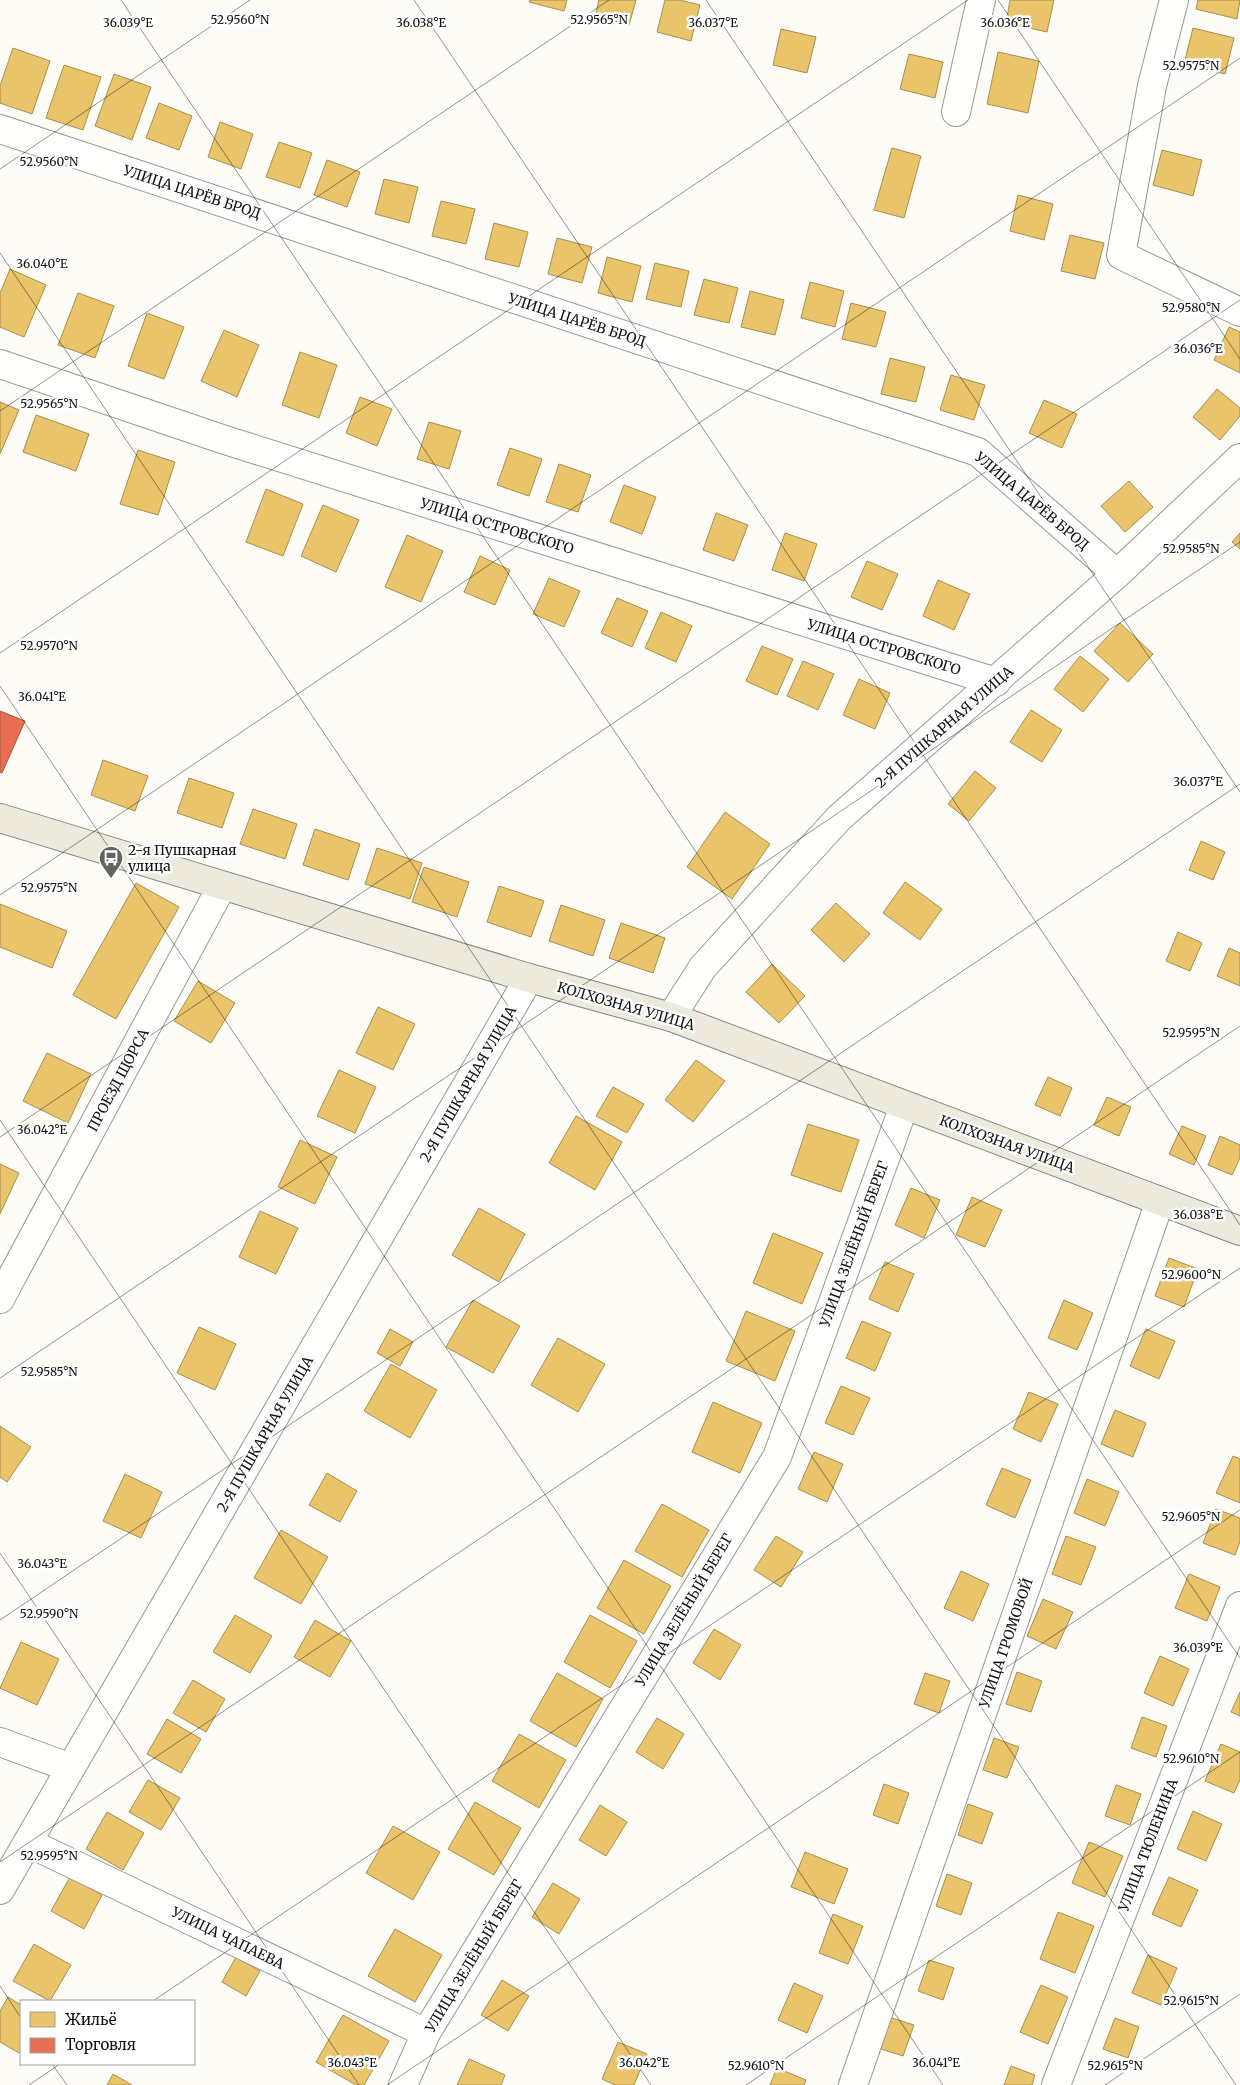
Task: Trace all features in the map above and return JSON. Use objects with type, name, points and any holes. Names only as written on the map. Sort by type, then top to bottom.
[{"type":"main road","name":"КОЛХОЗНАЯ УЛИЦА","points":[[0,818],[529,978],[671,1017],[1240,1231]]},
{"type":"street","points":[[956,112],[980,0]]},
{"type":"street","points":[[1174,0],[1152,86],[1121,255],[1240,312]]},
{"type":"street","name":"УЛИЦА ЦАРЁВ БРОД","points":[[0,129],[978,452],[1118,574]]},
{"type":"street","name":"УЛИЦА ОСТРОВСКОГО","points":[[0,364],[225,440],[996,682]]},
{"type":"street","name":"2-Я ПУШКАРНАЯ УЛИЦА","points":[[671,1017],[703,967],[839,818],[1118,574],[1240,458]]},
{"type":"street","name":"ПРОЕЗД ЩОРСА","points":[[0,1299],[222,886]]},
{"type":"street","name":"2-Я ПУШКАРНАЯ УЛИЦА","points":[[0,1890],[29,1843],[529,978]]},
{"type":"street","name":"УЛИЦА ЗЕЛЁНЫЙ БЕРЕГ","points":[[403,2085],[426,2033],[778,1456],[904,1106]]},
{"type":"street","name":"УЛИЦА ГРОМОВОЙ","points":[[853,2085],[1160,1201]]},
{"type":"street","name":"УЛИЦА ТЮЛЕНИНА","points":[[1056,2085],[1240,1606]]},
{"type":"street","points":[[0,1742],[71,1768]]},
{"type":"street","name":"УЛИЦА ЧАПАЕВА","points":[[29,1843],[426,2033]]},
{"type":"building: Жильё","points":[[530,0],[567,0],[564,11],[529,2]]},
{"type":"building: Жильё","points":[[599,0],[636,0],[629,25],[595,16]]},
{"type":"building: Жильё","points":[[665,0],[680,0],[700,5],[691,41],[657,32]]},
{"type":"building: Жильё","points":[[1010,0],[1054,0],[1047,32],[1006,23]]},
{"type":"building: Жильё","points":[[1198,0],[1240,0],[1237,19],[1196,9]]},
{"type":"building: Жильё","points":[[1193,28],[1234,38],[1225,74],[1184,64]]},
{"type":"building: Жильё","points":[[781,29],[816,37],[807,73],[773,65]]},
{"type":"building: Жильё","points":[[13,48],[50,61],[32,114],[0,103],[0,86]]},
{"type":"building: Жильё","points":[[998,52],[1039,61],[1028,113],[987,104]]},
{"type":"building: Жильё","points":[[909,54],[943,62],[935,98],[900,89]]},
{"type":"building: Жильё","points":[[64,65],[101,77],[83,130],[46,118]]},
{"type":"building: Жильё","points":[[114,74],[151,87],[132,140],[95,126]]},
{"type":"building: Жильё","points":[[159,103],[192,116],[179,150],[146,138]]},
{"type":"building: Жильё","points":[[220,122],[253,134],[241,169],[208,157]]},
{"type":"building: Жильё","points":[[279,142],[312,153],[300,188],[266,177]]},
{"type":"building: Жильё","points":[[892,148],[921,156],[904,218],[874,210]]},
{"type":"building: Жильё","points":[[1162,150],[1202,160],[1193,196],[1153,185]]},
{"type":"building: Жильё","points":[[327,160],[360,172],[347,207],[314,195]]},
{"type":"building: Жильё","points":[[384,179],[418,187],[409,223],[375,214]]},
{"type":"building: Жильё","points":[[1018,195],[1053,204],[1044,240],[1010,231]]},
{"type":"building: Жильё","points":[[441,201],[475,209],[466,244],[432,236]]},
{"type":"building: Жильё","points":[[494,223],[528,232],[519,267],[485,259]]},
{"type":"building: Жильё","points":[[1070,235],[1104,243],[1095,279],[1061,271]]},
{"type":"building: Жильё","points":[[557,238],[592,247],[582,283],[548,274]]},
{"type":"building: Жильё","points":[[607,257],[641,266],[632,302],[598,293]]},
{"type":"building: Жильё","points":[[655,263],[689,271],[681,307],[646,299]]},
{"type":"building: Жильё","points":[[10,269],[46,285],[24,337],[0,327],[0,293]]},
{"type":"building: Жильё","points":[[704,279],[738,288],[729,323],[694,315]]},
{"type":"building: Жильё","points":[[810,282],[844,291],[835,327],[801,318]]},
{"type":"building: Жильё","points":[[750,291],[784,300],[775,335],[741,327]]},
{"type":"building: Жильё","points":[[78,293],[114,306],[95,358],[58,345]]},
{"type":"building: Жильё","points":[[851,303],[886,312],[876,347],[842,339]]},
{"type":"building: Жильё","points":[[147,313],[184,327],[164,379],[128,366]]},
{"type":"building: Жильё","points":[[1229,327],[1240,332],[1240,373],[1214,360]]},
{"type":"building: Жильё","points":[[224,330],[259,345],[237,397],[201,381]]},
{"type":"building: Жильё","points":[[300,352],[337,365],[319,418],[282,405]]},
{"type":"building: Жильё","points":[[890,358],[925,367],[916,402],[881,394]]},
{"type":"building: Жильё","points":[[951,375],[985,385],[974,420],[940,410]]},
{"type":"building: Жильё","points":[[1217,389],[1240,408],[1240,416],[1220,440],[1193,417]]},
{"type":"building: Жильё","points":[[360,397],[392,409],[377,446],[346,433]]},
{"type":"building: Жильё","points":[[1044,400],[1077,414],[1062,448],[1029,433]]},
{"type":"building: Жильё","points":[[0,402],[19,410],[0,454]]},
{"type":"building: Жильё","points":[[36,415],[89,434],[76,471],[23,452]]},
{"type":"building: Жильё","points":[[429,422],[461,431],[449,469],[417,459]]},
{"type":"building: Жильё","points":[[510,448],[542,459],[529,496],[497,485]]},
{"type":"building: Жильё","points":[[138,450],[175,462],[158,515],[120,504]]},
{"type":"building: Жильё","points":[[559,464],[591,475],[578,512],[546,502]]},
{"type":"building: Жильё","points":[[1129,481],[1153,507],[1125,532],[1101,506]]},
{"type":"building: Жильё","points":[[624,485],[656,497],[642,534],[610,522]]},
{"type":"building: Жильё","points":[[266,489],[303,504],[283,556],[246,542]]},
{"type":"building: Жильё","points":[[323,505],[359,520],[336,572],[301,556]]},
{"type":"building: Жильё","points":[[716,513],[748,525],[734,561],[703,550]]},
{"type":"building: Жильё","points":[[785,533],[817,544],[804,581],[772,570]]},
{"type":"building: Жильё","points":[[1240,533],[1240,549],[1232,542]]},
{"type":"building: Жильё","points":[[407,535],[443,551],[421,602],[385,587]]},
{"type":"building: Жильё","points":[[480,556],[510,570],[495,605],[464,592]]},
{"type":"building: Жильё","points":[[867,561],[898,574],[882,610],[851,597]]},
{"type":"building: Жильё","points":[[549,578],[580,591],[564,627],[533,614]]},
{"type":"building: Жильё","points":[[938,580],[970,594],[954,630],[923,616]]},
{"type":"building: Жильё","points":[[617,598],[648,611],[632,647],[601,633]]},
{"type":"building: Жильё","points":[[661,612],[692,626],[676,662],[645,648]]},
{"type":"building: Жильё","points":[[1120,623],[1153,654],[1128,682],[1094,651]]},
{"type":"building: Жильё","points":[[762,646],[793,659],[777,695],[746,681]]},
{"type":"building: Жильё","points":[[1080,656],[1109,679],[1083,712],[1054,689]]},
{"type":"building: Жильё","points":[[803,661],[834,674],[818,710],[787,696]]},
{"type":"building: Жильё","points":[[859,679],[890,693],[875,729],[843,715]]},
{"type":"building: Жильё","points":[[1031,710],[1062,730],[1042,762],[1010,742]]},
{"type":"building: Жильё","points":[[103,760],[148,776],[135,811],[91,795]]},
{"type":"building: Жильё","points":[[975,771],[996,788],[969,821],[948,804]]},
{"type":"building: Жильё","points":[[189,778],[234,793],[222,828],[177,813]]},
{"type":"building: Жильё","points":[[253,809],[297,824],[285,859],[240,844]]},
{"type":"building: Жильё","points":[[725,812],[770,844],[732,899],[687,867]]},
{"type":"building: Жильё","points":[[315,829],[360,844],[348,880],[303,865]]},
{"type":"building: Жильё","points":[[1201,841],[1225,852],[1213,880],[1189,870]]},
{"type":"building: Жильё","points":[[377,848],[422,863],[410,899],[365,884]]},
{"type":"building: Жильё","points":[[424,867],[469,882],[457,917],[412,902]]},
{"type":"building: Жильё","points":[[905,882],[942,909],[920,940],[883,913]]},
{"type":"building: Жильё","points":[[136,883],[179,907],[116,1019],[73,995]]},
{"type":"building: Жильё","points":[[499,886],[544,901],[531,937],[487,922]]},
{"type":"building: Жильё","points":[[836,903],[870,934],[844,962],[811,930]]},
{"type":"building: Жильё","points":[[0,904],[67,931],[52,968],[0,947]]},
{"type":"building: Жильё","points":[[561,905],[605,920],[593,956],[549,941]]},
{"type":"building: Жильё","points":[[621,923],[665,938],[653,973],[609,958]]},
{"type":"building: Жильё","points":[[1178,932],[1202,943],[1190,971],[1166,961]]},
{"type":"building: Жильё","points":[[1229,948],[1240,953],[1240,986],[1217,976]]},
{"type":"building: Жильё","points":[[772,964],[805,996],[779,1023],[746,992]]},
{"type":"building: Жильё","points":[[198,981],[235,1003],[211,1043],[174,1021]]},
{"type":"building: Жильё","points":[[378,1007],[415,1024],[393,1070],[356,1053]]},
{"type":"building: Жильё","points":[[47,1053],[91,1074],[68,1123],[23,1101]]},
{"type":"building: Жильё","points":[[696,1060],[725,1081],[693,1122],[665,1100]]},
{"type":"building: Жильё","points":[[339,1070],[376,1087],[355,1133],[317,1116]]},
{"type":"building: Жильё","points":[[1048,1077],[1072,1088],[1060,1116],[1035,1105]]},
{"type":"building: Жильё","points":[[613,1087],[644,1104],[627,1133],[596,1116]]},
{"type":"building: Жильё","points":[[1107,1097],[1131,1107],[1119,1136],[1094,1125]]},
{"type":"building: Жильё","points":[[576,1116],[622,1142],[595,1190],[549,1163]]},
{"type":"building: Жильё","points":[[808,1124],[859,1140],[841,1192],[791,1175]]},
{"type":"building: Жильё","points":[[1182,1126],[1206,1136],[1194,1165],[1169,1154]]},
{"type":"building: Жильё","points":[[1220,1136],[1240,1145],[1240,1158],[1232,1175],[1208,1165]]},
{"type":"building: Жильё","points":[[300,1140],[337,1157],[315,1204],[278,1187]]},
{"type":"building: Жильё","points":[[0,1164],[19,1173],[0,1214]]},
{"type":"building: Жильё","points":[[911,1188],[940,1200],[924,1238],[895,1225]]},
{"type":"building: Жильё","points":[[972,1197],[1002,1210],[985,1247],[956,1235]]},
{"type":"building: Жильё","points":[[479,1208],[525,1234],[499,1282],[452,1255]]},
{"type":"building: Жильё","points":[[260,1211],[298,1228],[276,1274],[239,1257]]},
{"type":"building: Жильё","points":[[773,1233],[823,1253],[802,1304],[753,1283]]},
{"type":"building: Жильё","points":[[1169,1258],[1198,1269],[1184,1307],[1155,1296]]},
{"type":"building: Жильё","points":[[885,1262],[914,1274],[898,1312],[869,1299]]},
{"type":"building: Жильё","points":[[473,1300],[520,1326],[493,1373],[446,1347]]},
{"type":"building: Жильё","points":[[1064,1300],[1093,1313],[1077,1350],[1048,1338]]},
{"type":"building: Жильё","points":[[746,1311],[795,1331],[775,1381],[726,1361]]},
{"type":"building: Жильё","points":[[862,1321],[891,1333],[875,1371],[846,1358]]},
{"type":"building: Жильё","points":[[199,1327],[236,1344],[215,1390],[177,1373]]},
{"type":"building: Жильё","points":[[390,1329],[413,1342],[400,1366],[377,1353]]},
{"type":"building: Жильё","points":[[1146,1329],[1175,1341],[1159,1379],[1130,1366]]},
{"type":"building: Жильё","points":[[558,1338],[605,1364],[578,1412],[531,1385]]},
{"type":"building: Жильё","points":[[391,1364],[437,1390],[410,1438],[364,1411]]},
{"type":"building: Жильё","points":[[841,1386],[870,1398],[853,1435],[825,1423]]},
{"type":"building: Жильё","points":[[1029,1392],[1058,1404],[1041,1442],[1013,1429]]},
{"type":"building: Жильё","points":[[713,1402],[762,1423],[740,1473],[692,1452]]},
{"type":"building: Жильё","points":[[1115,1410],[1146,1423],[1133,1457],[1101,1444]]},
{"type":"building: Жильё","points":[[0,1426],[31,1447],[7,1482],[0,1477]]},
{"type":"building: Жильё","points":[[814,1452],[843,1464],[827,1502],[798,1489]]},
{"type":"building: Жильё","points":[[1233,1456],[1240,1459],[1240,1503],[1216,1493]]},
{"type":"building: Жильё","points":[[1002,1468],[1031,1480],[1015,1518],[986,1505]]},
{"type":"building: Жильё","points":[[327,1473],[357,1491],[340,1522],[309,1505]]},
{"type":"building: Жильё","points":[[125,1474],[162,1492],[141,1538],[103,1521]]},
{"type":"building: Жильё","points":[[1087,1479],[1119,1492],[1105,1526],[1074,1513]]},
{"type":"building: Жильё","points":[[662,1504],[709,1530],[682,1577],[635,1551]]},
{"type":"building: Жильё","points":[[1216,1509],[1240,1518],[1240,1542],[1235,1555],[1203,1543]]},
{"type":"building: Жильё","points":[[281,1530],[328,1557],[301,1604],[254,1578]]},
{"type":"building: Жильё","points":[[776,1536],[803,1552],[781,1587],[754,1570]]},
{"type":"building: Жильё","points":[[1066,1536],[1096,1547],[1081,1585],[1052,1574]]},
{"type":"building: Жильё","points":[[624,1560],[671,1586],[644,1634],[597,1608]]},
{"type":"building: Жильё","points":[[961,1571],[989,1584],[973,1621],[944,1608]]},
{"type":"building: Жильё","points":[[1189,1574],[1220,1587],[1207,1621],[1175,1608]]},
{"type":"building: Жильё","points":[[1043,1599],[1073,1612],[1056,1649],[1027,1636]]},
{"type":"building: Жильё","points":[[235,1615],[272,1636],[250,1673],[213,1652]]},
{"type":"building: Жильё","points":[[590,1615],[637,1641],[610,1688],[564,1662]]},
{"type":"building: Жильё","points":[[315,1620],[351,1641],[330,1677],[294,1657]]},
{"type":"building: Жильё","points":[[714,1629],[741,1645],[720,1680],[693,1663]]},
{"type":"building: Жильё","points":[[21,1642],[59,1659],[37,1705],[0,1688]]},
{"type":"building: Жильё","points":[[1160,1656],[1189,1669],[1173,1706],[1144,1693]]},
{"type":"building: Жильё","points":[[1017,1672],[1042,1681],[1031,1712],[1006,1704]]},
{"type":"building: Жильё","points":[[557,1673],[603,1699],[576,1747],[530,1721]]},
{"type":"building: Жильё","points":[[925,1673],[950,1681],[939,1713],[914,1704]]},
{"type":"building: Жильё","points":[[193,1680],[225,1699],[206,1732],[173,1713]]},
{"type":"building: Жильё","points":[[1240,1692],[1240,1716],[1231,1712]]},
{"type":"building: Жильё","points":[[1142,1717],[1167,1726],[1156,1757],[1131,1748]]},
{"type":"building: Жильё","points":[[657,1718],[684,1734],[663,1769],[636,1752]]},
{"type":"building: Жильё","points":[[167,1719],[201,1739],[181,1773],[147,1754]]},
{"type":"building: Жильё","points":[[519,1734],[566,1760],[539,1808],[492,1781]]},
{"type":"building: Жильё","points":[[994,1738],[1019,1747],[1007,1778],[983,1770]]},
{"type":"building: Жильё","points":[[1221,1744],[1240,1752],[1240,1780],[1234,1793],[1205,1781]]},
{"type":"building: Жильё","points":[[148,1780],[180,1798],[161,1830],[129,1812]]},
{"type":"building: Жильё","points":[[884,1784],[909,1793],[898,1824],[873,1815]]},
{"type":"building: Жильё","points":[[1116,1785],[1141,1794],[1130,1825],[1105,1816]]},
{"type":"building: Жильё","points":[[475,1802],[521,1828],[494,1875],[448,1849]]},
{"type":"building: Жильё","points":[[968,1804],[993,1813],[982,1844],[958,1835]]},
{"type":"building: Жильё","points":[[600,1805],[627,1822],[606,1856],[579,1840]]},
{"type":"building: Жильё","points":[[1193,1811],[1222,1824],[1206,1861],[1177,1849]]},
{"type":"building: Жильё","points":[[107,1812],[144,1833],[123,1870],[86,1849]]},
{"type":"building: Жильё","points":[[393,1826],[440,1852],[413,1900],[366,1873]]},
{"type":"building: Жильё","points":[[1089,1842],[1123,1856],[1105,1897],[1072,1883]]},
{"type":"building: Жильё","points":[[805,1852],[848,1869],[834,1904],[791,1887]]},
{"type":"building: Жильё","points":[[947,1874],[972,1883],[961,1915],[936,1906]]},
{"type":"building: Жильё","points":[[70,1877],[102,1895],[84,1929],[51,1911]]},
{"type":"building: Жильё","points":[[1169,1877],[1198,1890],[1181,1927],[1152,1914]]},
{"type":"building: Жильё","points":[[553,1883],[580,1899],[559,1934],[532,1917]]},
{"type":"building: Жильё","points":[[1058,1912],[1094,1926],[1075,1973],[1040,1959]]},
{"type":"building: Жильё","points":[[833,1914],[863,1926],[848,1964],[819,1953]]},
{"type":"building: Жильё","points":[[395,1929],[442,1955],[415,2002],[368,1976]]},
{"type":"building: Жильё","points":[[34,1944],[71,1965],[51,2000],[13,1981]]},
{"type":"building: Жильё","points":[[1148,1955],[1177,1968],[1161,2005],[1132,1993]]},
{"type":"building: Жильё","points":[[236,1957],[260,1971],[246,1996],[222,1982]]},
{"type":"building: Жильё","points":[[929,1960],[954,1968],[943,2000],[918,1991]]},
{"type":"building: Жильё","points":[[502,1980],[529,1996],[508,2031],[481,2015]]},
{"type":"building: Жильё","points":[[794,1983],[823,1996],[807,2033],[778,2020]]},
{"type":"building: Жильё","points":[[1041,1985],[1068,1997],[1048,2044],[1020,2032]]},
{"type":"building: Жильё","points":[[8,1997],[20,2004],[20,2053],[0,2042],[0,2011]]},
{"type":"building: Жильё","points":[[343,2015],[389,2041],[364,2085],[356,2085],[316,2062]]},
{"type":"building: Жильё","points":[[889,2017],[914,2025],[903,2056],[878,2048]]},
{"type":"building: Жильё","points":[[1115,2018],[1139,2027],[1128,2058],[1103,2049]]},
{"type":"building: Жильё","points":[[618,2042],[647,2054],[634,2085],[615,2085],[602,2079]]},
{"type":"building: Жильё","points":[[469,2059],[505,2075],[501,2085],[457,2085]]},
{"type":"building: Жильё","points":[[1011,2066],[1035,2075],[1032,2085],[1004,2085]]},
{"type":"building: Жильё","points":[[777,2068],[806,2080],[804,2085],[770,2085]]},
{"type":"building: Жильё","points":[[113,2074],[132,2085],[107,2085]]},
{"type":"building: Торговля","points":[[0,711],[25,721],[2,773],[0,772]]},
{"type":"place","name":"2-я Пушкарная улица","points":[[111,879]]}]
